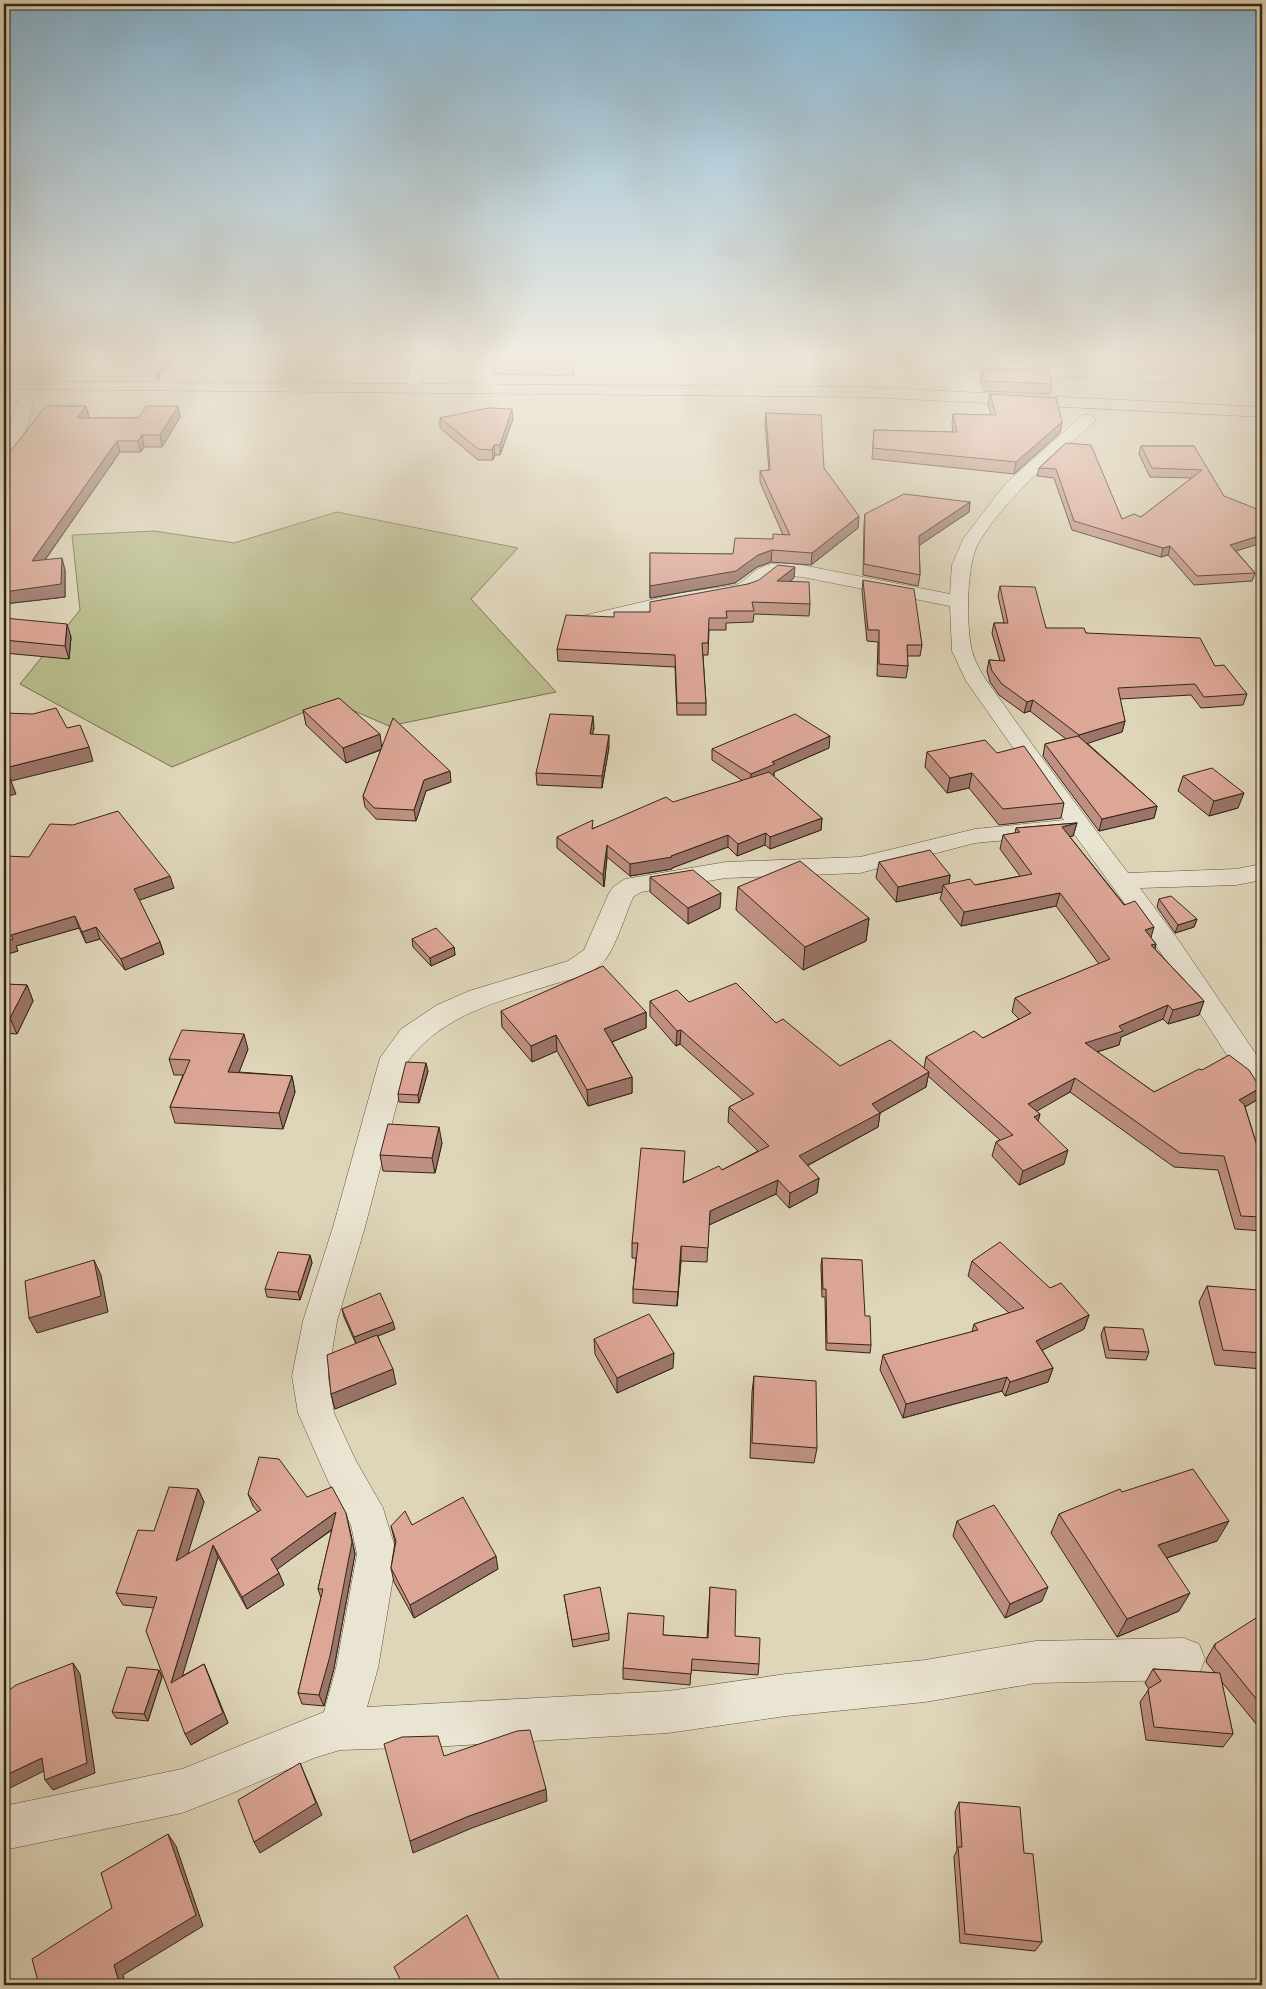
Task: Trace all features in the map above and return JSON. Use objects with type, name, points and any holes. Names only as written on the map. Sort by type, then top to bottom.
[{"type":"street","points":[[1053,451],[1010,488],[969,543],[961,565],[959,602],[962,651],[977,681],[1021,745],[1170,947],[1262,1086]]},
{"type":"street","points":[[589,620],[682,599],[740,590],[750,586],[768,571],[777,569],[818,574],[959,602]]},
{"type":"street","points":[[340,1729],[357,1668],[377,1554],[369,1521],[342,1471],[316,1413],[310,1376],[320,1321],[350,1227],[386,1084],[394,1058],[412,1036],[447,1012],[479,998],[578,968],[588,962],[595,955],[622,893],[634,885],[726,870],[860,864],[975,836],[1082,826]]},
{"type":"street","points":[[1122,881],[1236,877],[1262,872]]},
{"type":"street","points":[[4,1828],[182,1791],[213,1780],[311,1737],[340,1729],[432,1726],[668,1712],[786,1695],[925,1681],[1036,1662],[1184,1659]]},
{"type":"green space","points":[[337,512],[518,548],[471,599],[556,692],[389,726],[331,701],[172,767],[20,684],[80,610],[72,535],[154,531],[234,543]]},
{"type":"building","points":[[10,451],[110,451],[32,561],[62,558],[61,584],[4,592],[4,459]]},
{"type":"building","points":[[769,451],[823,451],[824,468],[859,516],[812,553],[772,550],[758,555],[736,571],[650,586],[650,553],[733,554],[735,538],[773,539],[773,534],[790,535],[760,471],[770,470]]},
{"type":"building","points":[[902,451],[1029,451],[1016,462]]},
{"type":"building","points":[[1058,451],[1093,451],[1122,519],[1134,514],[1141,517],[1202,470],[1152,468],[1143,451],[1197,451],[1224,496],[1262,511],[1262,535],[1230,545],[1255,573],[1197,576],[1170,546],[1163,548],[1074,521],[1056,469],[1039,468]]},
{"type":"building","points":[[904,494],[970,502],[919,536],[920,575],[864,564],[865,514]]},
{"type":"building","points":[[778,565],[795,567],[777,581],[809,582],[810,604],[752,602],[754,611],[726,611],[727,618],[709,618],[708,643],[702,643],[706,703],[677,703],[675,655],[557,649],[566,615],[614,617],[614,612],[650,612],[650,602],[748,584],[759,580]]},
{"type":"building","points":[[863,580],[914,589],[922,645],[907,645],[908,666],[879,664],[879,630],[868,630]]},
{"type":"building","points":[[1000,586],[1035,587],[1046,628],[1084,628],[1086,633],[1200,638],[1215,666],[1224,665],[1247,694],[1204,697],[1195,684],[1118,688],[1125,721],[1079,735],[1033,700],[1027,702],[1002,684],[992,671],[989,660],[1005,661],[994,623],[1008,623]]},
{"type":"building","points":[[4,618],[67,624],[65,646],[4,640]]},
{"type":"building","points":[[339,698],[380,734],[343,748],[303,710]]},
{"type":"building","points":[[56,708],[67,728],[80,725],[89,747],[5,768],[11,780],[4,782],[4,713],[33,714]]},
{"type":"building","points":[[550,714],[593,716],[590,734],[609,735],[602,776],[536,773]]},
{"type":"building","points":[[795,714],[830,736],[772,762],[775,764],[751,774],[712,749]]},
{"type":"building","points":[[393,718],[450,771],[424,780],[414,810],[374,808],[363,796]]},
{"type":"building","points":[[1078,736],[1157,806],[1102,819],[1045,744]]},
{"type":"building","points":[[985,740],[997,753],[1024,746],[1064,803],[1003,809],[972,773],[950,778],[927,752]]},
{"type":"building","points":[[1212,768],[1244,793],[1214,801],[1183,776]]},
{"type":"building","points":[[769,772],[822,818],[770,837],[766,833],[738,844],[728,835],[672,857],[630,864],[607,845],[603,875],[557,837],[593,820],[592,829],[666,797],[673,802]]},
{"type":"building","points":[[118,811],[170,876],[134,889],[160,942],[121,959],[96,927],[82,932],[75,916],[11,935],[13,939],[4,942],[4,856],[29,857],[50,824],[73,825]]},
{"type":"building","points":[[1077,823],[1062,827],[1124,905],[1135,901],[1154,927],[1145,930],[1156,944],[1151,945],[1204,1001],[1173,1010],[1168,1005],[1119,1026],[1123,1031],[1085,1043],[1154,1092],[1199,1069],[1202,1070],[1229,1055],[1249,1070],[1256,1081],[1262,1083],[1262,1087],[1239,1100],[1244,1104],[1262,1162],[1262,1217],[1241,1216],[1224,1156],[1180,1153],[1075,1078],[1028,1104],[1040,1114],[1034,1117],[1068,1150],[1023,1171],[996,1142],[1013,1135],[926,1057],[974,1031],[983,1038],[1031,1013],[1015,998],[1110,959],[1060,893],[964,912],[943,885],[970,879],[975,885],[1032,874],[1003,835],[1020,832],[1016,828]]},
{"type":"building","points":[[930,850],[950,875],[898,887],[879,862]]},
{"type":"building","points":[[800,861],[869,918],[805,947],[738,887]]},
{"type":"building","points":[[693,870],[721,893],[688,908],[650,877]]},
{"type":"building","points":[[1171,896],[1197,919],[1178,925],[1159,899]]},
{"type":"building","points":[[436,928],[454,947],[430,958],[412,939]]},
{"type":"building","points":[[603,966],[646,1012],[604,1029],[632,1077],[587,1090],[556,1035],[531,1046],[501,1011]]},
{"type":"building","points":[[736,983],[776,1023],[783,1019],[840,1066],[890,1040],[929,1072],[872,1104],[880,1113],[799,1156],[819,1178],[790,1193],[778,1180],[710,1211],[708,1248],[681,1246],[678,1292],[633,1289],[638,1243],[632,1243],[641,1148],[685,1151],[683,1183],[719,1166],[722,1170],[769,1146],[729,1107],[754,1094],[681,1030],[677,1031],[650,1001],[677,990],[689,1002]]},
{"type":"building","points":[[4,984],[27,985],[10,1018],[4,1018]]},
{"type":"building","points":[[182,1030],[244,1034],[228,1072],[292,1076],[279,1113],[170,1107],[190,1060],[169,1059]]},
{"type":"building","points":[[406,1062],[426,1063],[418,1095],[398,1094]]},
{"type":"building","points":[[388,1124],[439,1127],[432,1158],[380,1155]]},
{"type":"building","points":[[1000,1242],[1050,1288],[1061,1283],[1089,1315],[1036,1341],[1053,1368],[1010,1382],[1007,1377],[906,1404],[883,1355],[978,1330],[974,1324],[1024,1308],[972,1261]]},
{"type":"building","points":[[278,1252],[310,1255],[298,1292],[265,1289]]},
{"type":"building","points":[[822,1258],[862,1260],[865,1316],[870,1316],[871,1345],[827,1343],[826,1289],[823,1289]]},
{"type":"building","points":[[94,1260],[101,1296],[29,1318],[25,1281]]},
{"type":"building","points":[[1207,1286],[1259,1290],[1262,1302],[1262,1353],[1223,1350]]},
{"type":"building","points":[[380,1293],[393,1322],[354,1337],[342,1309]]},
{"type":"building","points":[[649,1314],[674,1353],[617,1378],[594,1339]]},
{"type":"building","points":[[1104,1327],[1143,1329],[1149,1352],[1109,1350]]},
{"type":"building","points":[[377,1335],[393,1369],[331,1394],[327,1355]]},
{"type":"building","points":[[754,1376],[816,1381],[817,1448],[752,1443]]},
{"type":"building","points":[[259,1457],[279,1459],[307,1497],[332,1487],[346,1513],[352,1542],[330,1656],[319,1695],[298,1693],[323,1589],[318,1589],[336,1512],[271,1559],[279,1573],[242,1597],[213,1545],[171,1683],[204,1664],[223,1713],[185,1734],[146,1631],[157,1597],[116,1593],[138,1530],[154,1531],[169,1487],[198,1489],[176,1561],[261,1510],[248,1494]]},
{"type":"building","points":[[1193,1469],[1229,1521],[1158,1545],[1190,1593],[1127,1619],[1059,1514],[1120,1489],[1122,1492]]},
{"type":"building","points":[[463,1497],[496,1556],[410,1605],[391,1568],[396,1541],[391,1526],[405,1511],[412,1525]]},
{"type":"building","points":[[994,1505],[1048,1587],[1010,1604],[957,1521]]},
{"type":"building","points":[[600,1587],[609,1633],[572,1640],[564,1595]]},
{"type":"building","points":[[710,1587],[736,1590],[735,1636],[760,1638],[759,1664],[692,1659],[691,1674],[623,1668],[628,1613],[664,1616],[663,1635],[708,1638]]},
{"type":"building","points":[[1256,1618],[1262,1624],[1262,1706],[1215,1648],[1215,1644]]},
{"type":"building","points":[[73,1663],[87,1763],[45,1780],[42,1758],[4,1776],[4,1694],[16,1685]]},
{"type":"building","points":[[127,1667],[159,1670],[144,1714],[112,1712]]},
{"type":"building","points":[[1153,1669],[1220,1673],[1233,1734],[1154,1727],[1148,1689],[1161,1681]]},
{"type":"building","points":[[530,1730],[546,1789],[469,1816],[410,1841],[384,1744],[402,1737],[438,1736],[444,1756],[517,1731]]},
{"type":"building","points":[[300,1763],[316,1803],[254,1842],[238,1800]]},
{"type":"building","points":[[959,1802],[1020,1807],[1024,1853],[1033,1854],[1042,1942],[965,1934],[958,1847],[962,1847]]},
{"type":"building","points":[[168,1834],[196,1915],[114,1965],[120,1985],[39,1985],[32,1959],[112,1908],[101,1873]]},
{"type":"building","points":[[467,1915],[502,1985],[403,1985],[394,1967]]}]
